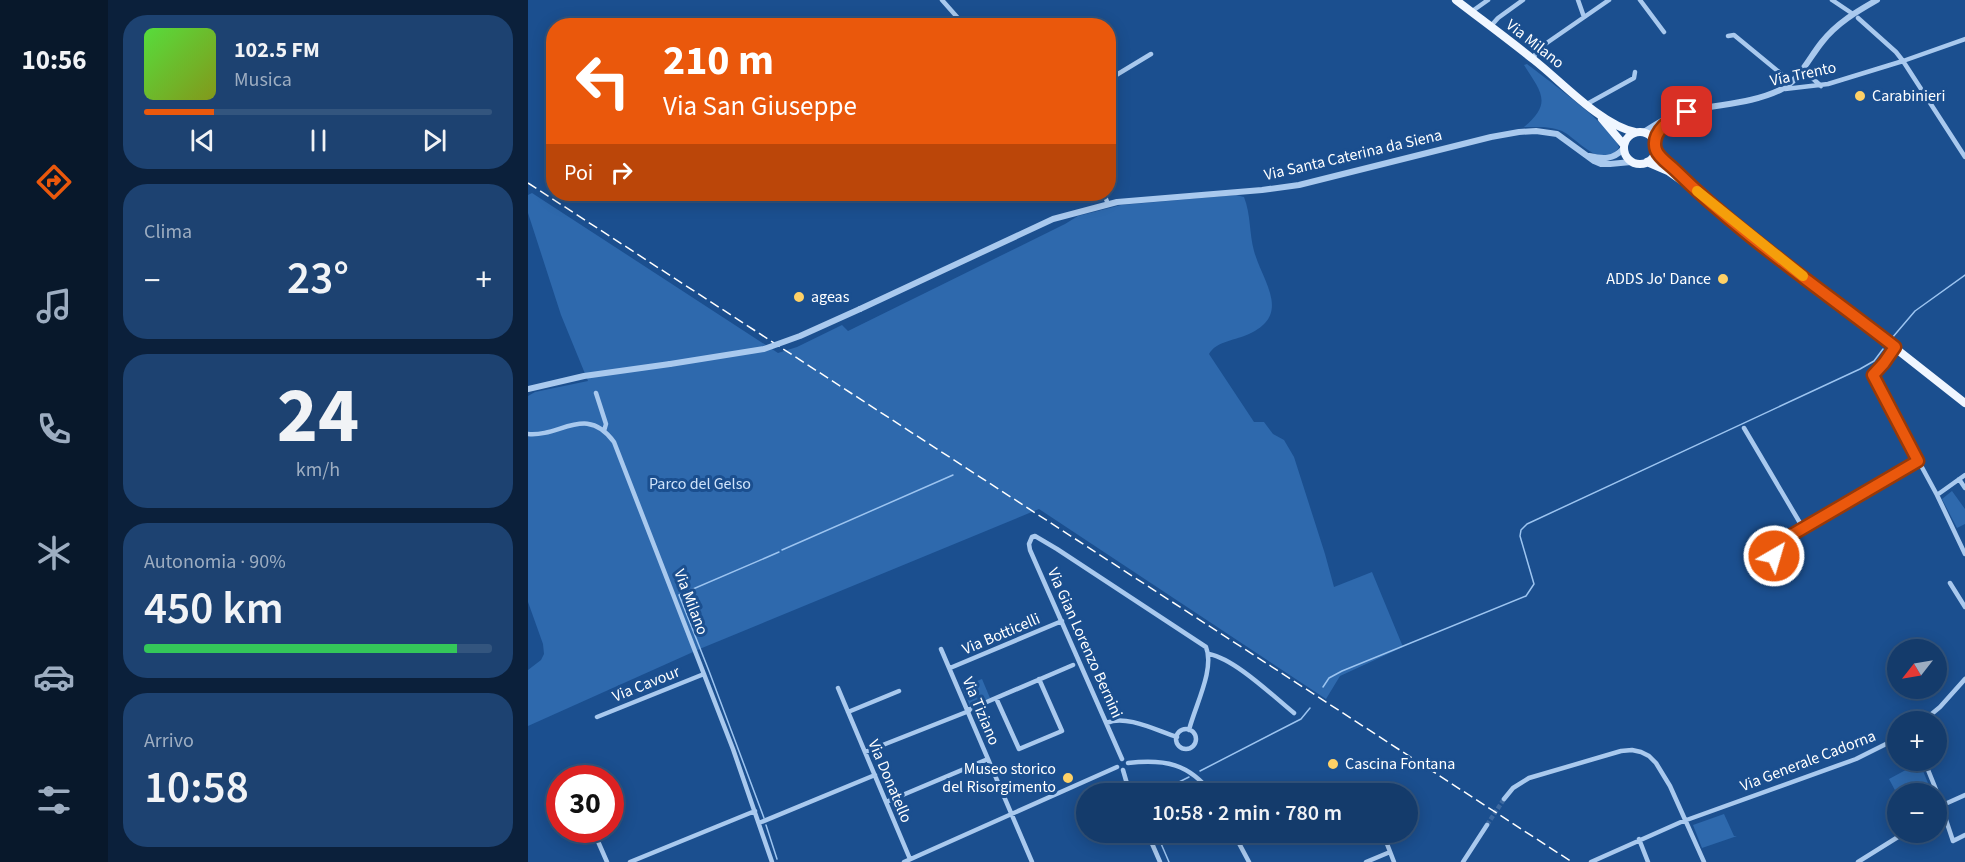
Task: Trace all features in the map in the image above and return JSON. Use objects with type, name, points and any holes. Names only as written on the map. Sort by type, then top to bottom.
[{"type":"main road","name":"Via Milano","points":[[1456,0],[1533,59],[1595,111]]},
{"type":"main road","points":[[1595,111],[1618,126],[1650,135],[1662,158],[1692,188]]},
{"type":"main road","points":[[1595,111],[1623,147],[1625,156],[1631,162],[1640,164],[1653,158],[1655,145]]},
{"type":"main road","points":[[1623,147],[1627,137],[1635,132]]},
{"type":"main road","points":[[1647,162],[1668,171],[1692,188],[1965,403]]},
{"type":"street","points":[[942,0],[958,18]]},
{"type":"street","points":[[1471,12],[1488,0]]},
{"type":"street","points":[[1490,27],[1498,18],[1523,0]]},
{"type":"street","points":[[1578,0],[1584,17]]},
{"type":"street","points":[[1533,59],[1538,49],[1609,0]]},
{"type":"street","points":[[1640,0],[1664,32]]},
{"type":"street","points":[[1832,0],[1855,16],[1896,52],[1965,157]]},
{"type":"street","points":[[1782,89],[1798,75],[1822,42],[1877,0]]},
{"type":"street","points":[[1728,36],[1734,35],[1791,82]]},
{"type":"street","name":"Via Trento","points":[[1644,132],[1667,118],[1677,115],[1761,98],[1782,89],[1821,86],[1965,39]]},
{"type":"street","points":[[1116,75],[1152,54]]},
{"type":"street","points":[[1804,67],[1821,86]]},
{"type":"street","points":[[1587,104],[1634,78],[1635,72]]},
{"type":"street","points":[[1798,75],[1806,86]]},
{"type":"street","points":[[1655,145],[1660,131],[1677,115]]},
{"type":"street","name":"Via Santa Caterina da Siena","points":[[528,389],[584,376],[764,349],[800,336],[1053,219],[1117,202],[1299,185],[1519,132],[1536,131],[1557,134],[1601,164],[1631,162]]},
{"type":"street","points":[[1586,155],[1608,158],[1617,155],[1623,147]]},
{"type":"street","points":[[1895,347],[1873,375],[1965,554]]},
{"type":"street","points":[[528,434],[584,423],[592,424],[604,431],[606,424],[596,393]]},
{"type":"street","points":[[1744,428],[1803,528]]},
{"type":"street","name":"Via Milano","points":[[604,431],[614,442],[619,453],[704,674],[772,862]]},
{"type":"street","points":[[1774,556],[1771,547],[1918,461]]},
{"type":"street","points":[[1936,495],[1965,475]]},
{"type":"street","points":[[1959,479],[1965,488]]},
{"type":"street","name":"Via Gian Lorenzo Bernini","points":[[1122,759],[1030,550],[1029,543],[1032,537],[1035,536],[1056,549],[1206,646],[1209,654]]},
{"type":"street","points":[[1950,583],[1965,607]]},
{"type":"street","name":"Via Botticelli","points":[[950,668],[1062,621]]},
{"type":"street","name":"Via Tiziano","points":[[941,649],[1032,862]]},
{"type":"street","points":[[1189,730],[1209,666],[1209,654],[1219,656],[1245,673],[1294,713]]},
{"type":"street","points":[[865,752],[1073,665]]},
{"type":"street","name":"Via Cavour","points":[[597,717],[704,674]]},
{"type":"street","points":[[996,698],[1019,749],[1062,731],[1040,679]]},
{"type":"street","points":[[1935,711],[1965,679]]},
{"type":"street","name":"Via Donatello","points":[[838,688],[911,861]]},
{"type":"street","points":[[849,712],[899,691]]},
{"type":"street","points":[[1107,723],[1117,720],[1126,721],[1176,737],[1180,746],[1189,748],[1196,741],[1194,734],[1189,730],[1181,731],[1176,737]]},
{"type":"street","name":"Via Generale Cadorna","points":[[1591,862],[1639,839],[1856,759],[1887,744]]},
{"type":"street","points":[[1504,799],[1513,788],[1529,778],[1621,751],[1632,750],[1648,756],[1656,763],[1670,786],[1704,862]]},
{"type":"street","points":[[886,802],[988,759]]},
{"type":"street","points":[[904,862],[911,861],[1117,767],[1118,762],[1122,759],[1128,763],[1154,761],[1182,767],[1203,783]]},
{"type":"street","points":[[1123,770],[1127,769],[1128,763]]},
{"type":"street","points":[[1117,767],[1123,770],[1127,783]]},
{"type":"street","points":[[759,823],[874,775]]},
{"type":"street","points":[[1947,806],[1965,795]]},
{"type":"street","points":[[630,862],[755,811]]},
{"type":"street","points":[[1463,862],[1487,825]]},
{"type":"street","points":[[1947,825],[1953,841],[1965,835]]},
{"type":"street","points":[[1639,839],[1648,862]]},
{"type":"street","points":[[599,843],[607,862]]},
{"type":"street","points":[[1152,843],[1160,862]]},
{"type":"street","points":[[1239,843],[1249,862]]},
{"type":"street","points":[[1387,843],[1394,862]]},
{"type":"street","points":[[1858,862],[1888,843]]},
{"type":"street","points":[[1366,862],[1390,852]]},
{"type":"green space","points":[[1527,64],[1605,128],[1619,147],[1613,154],[1598,155],[1558,129],[1524,127],[1539,111],[1541,104],[1539,90],[1524,65]]},
{"type":"green space","name":"Parco del Gelso","points":[[532,193],[778,353],[797,347],[842,325],[848,331],[1078,216],[1121,205],[1236,195],[1244,197],[1254,251],[1268,286],[1272,307],[1269,317],[1262,326],[1249,334],[1217,346],[1209,354],[1254,422],[1264,422],[1273,434],[1284,440],[1294,457],[1334,587],[1372,572],[1403,647],[1340,676],[1326,699],[1039,509],[702,648],[528,726],[528,670],[541,660],[544,654],[543,644],[528,602],[528,396],[535,392],[588,381],[561,315],[528,213],[528,195]]},
{"type":"green space","points":[[1952,491],[1965,509],[1965,524],[1957,528],[1942,499]]},
{"type":"green space","points":[[982,679],[990,698],[970,706],[962,687]]},
{"type":"green space","points":[[1904,771],[1923,771],[1928,783],[1891,783],[1889,779]]},
{"type":"green space","points":[[1724,814],[1734,836],[1737,836],[1702,848],[1693,825]]},
{"type":"waterway","points":[[1892,338],[1915,311],[1965,275]]},
{"type":"waterway","points":[[1323,687],[1329,678],[1342,671],[1526,596],[1534,584],[1520,536],[1521,530],[1527,524],[1860,369],[1874,361],[1883,349]]},
{"type":"waterway","points":[[782,550],[953,475]]},
{"type":"waterway","points":[[764,818],[679,595],[779,552]]},
{"type":"waterway","points":[[1200,771],[1301,719],[1310,708]]},
{"type":"waterway","points":[[1177,783],[1189,777]]},
{"type":"waterway","points":[[766,825],[777,859]]},
{"type":"waterway","points":[[1161,843],[1169,862]]},
{"type":"tunnel","points":[[1487,825],[1504,799]]},
{"type":"railway","points":[[528,183],[546,195]]},
{"type":"railway","points":[[556,201],[1572,862]]},
{"type":"slow traffic","points":[[1697,191],[1803,276]]},
{"type":"place","name":"Carabinieri","points":[[1860,96]]},
{"type":"place","name":"ADDS Jo' Dance","points":[[1723,279]]},
{"type":"place","name":"ageas","points":[[799,297]]},
{"type":"place","name":"Cascina Fontana","points":[[1333,764]]},
{"type":"place","name":"Museo storico del Risorgimento","points":[[1068,778]]},
{"type":"route","points":[[1687,112],[1677,115],[1660,131],[1656,136],[1656,150],[1692,188],[1895,347],[1873,376],[1918,461],[1771,547],[1774,556]]}]
